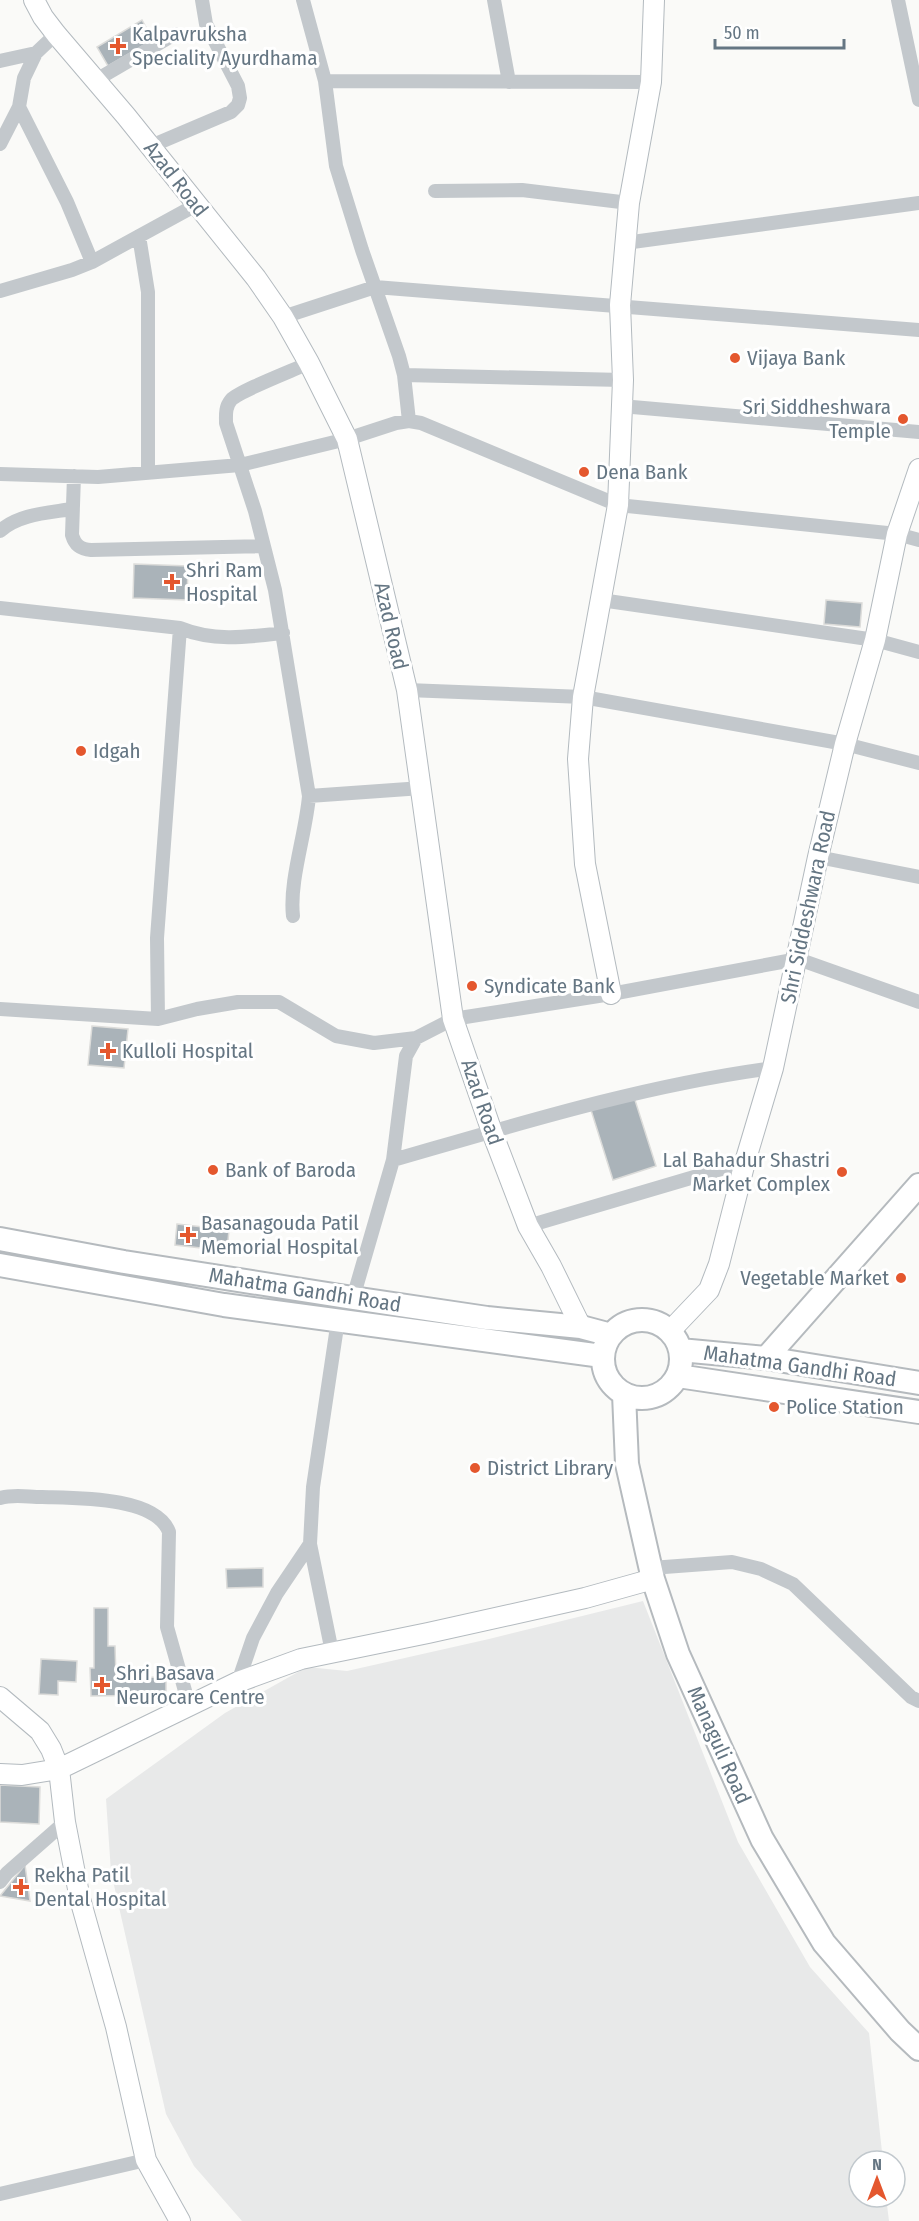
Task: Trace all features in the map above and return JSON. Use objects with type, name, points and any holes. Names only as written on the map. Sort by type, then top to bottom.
[{"type":"main road","points":[[766,1358],[919,1185]]},
{"type":"main road","name":"Mahatma Gandhi Road","points":[[0,1239],[124,1262],[353,1299],[487,1318],[582,1327],[611,1335]]},
{"type":"main road","name":"Mahatma Gandhi Road","points":[[0,1265],[224,1305],[602,1356]]},
{"type":"main road","points":[[639,1320],[661,1324],[675,1340],[681,1360],[678,1376],[668,1388],[655,1396],[639,1398],[624,1394],[612,1384],[604,1372],[602,1356],[611,1335],[619,1327],[639,1320]]},
{"type":"main road","name":"Mahatma Gandhi Road","points":[[675,1340],[766,1358],[919,1383]]},
{"type":"main road","name":"Mahatma Gandhi Road","points":[[678,1376],[919,1412]]},
{"type":"main road","name":"Managuli Road","points":[[624,1394],[627,1464],[652,1574],[678,1654],[762,1839],[824,1942],[900,2031],[919,2049]]},
{"type":"street","name":"Azad Road","points":[[34,0],[56,34],[151,146],[256,278],[283,317],[347,439],[407,690],[453,1019],[492,1132],[528,1226],[552,1266],[582,1327]]},
{"type":"street","points":[[151,146],[231,112],[238,105],[240,98],[238,86],[206,24],[202,0]]},
{"type":"street","points":[[303,0],[325,81],[336,166],[404,375],[409,421]]},
{"type":"street","points":[[494,0],[508,82]]},
{"type":"street","points":[[611,994],[585,864],[578,759],[583,697],[618,505],[623,380],[620,305],[629,203],[651,82],[654,0]]},
{"type":"street","points":[[898,0],[919,100]]},
{"type":"street","points":[[0,144],[19,107],[24,78],[36,53],[56,34]]},
{"type":"street","points":[[96,80],[175,34]]},
{"type":"street","points":[[0,61],[36,53]]},
{"type":"street","points":[[325,81],[651,82]]},
{"type":"street","points":[[19,107],[67,202],[92,262]]},
{"type":"street","points":[[435,191],[522,190],[629,203]]},
{"type":"street","points":[[625,243],[919,203]]},
{"type":"street","points":[[0,291],[92,262],[196,205]]},
{"type":"street","points":[[139,236],[148,292],[148,473]]},
{"type":"street","points":[[283,317],[375,287],[919,330]]},
{"type":"street","points":[[293,916],[298,859],[307,823],[309,796],[276,590],[226,423],[226,410],[231,400],[309,363]]},
{"type":"street","points":[[404,375],[623,380]]},
{"type":"street","points":[[621,406],[919,432]]},
{"type":"street","points":[[0,474],[98,477],[240,465],[409,421],[421,423],[618,505],[897,534],[919,540]]},
{"type":"street","name":"Shri Siddeshwara Road","points":[[675,1340],[709,1290],[719,1264],[745,1162],[773,1068],[818,857],[845,744],[874,640],[897,534],[919,469]]},
{"type":"street","points":[[74,476],[72,535],[74,542],[81,549],[264,546]]},
{"type":"street","points":[[0,531],[16,520],[72,509]]},
{"type":"street","points":[[601,600],[874,640],[919,652]]},
{"type":"street","points":[[0,608],[180,628],[200,636],[245,637],[284,633]]},
{"type":"street","points":[[158,1019],[158,938],[180,628]]},
{"type":"street","points":[[407,690],[583,697],[845,744],[919,763]]},
{"type":"street","points":[[309,796],[422,788]]},
{"type":"street","points":[[818,857],[919,877]]},
{"type":"street","points":[[0,1010],[158,1019],[237,1002],[279,1002],[336,1036],[374,1043],[416,1038],[453,1019],[611,994],[798,959],[919,1002]]},
{"type":"street","points":[[353,1299],[393,1161],[406,1056],[416,1038]]},
{"type":"street","points":[[393,1161],[633,1095],[723,1075],[773,1068]]},
{"type":"street","points":[[528,1226],[745,1162]]},
{"type":"street","points":[[332,1653],[310,1544],[314,1487],[338,1320]]},
{"type":"street","points":[[0,1498],[78,1498],[123,1503],[153,1514],[166,1524],[169,1532],[167,1627],[189,1705]]},
{"type":"street","points":[[238,1682],[254,1638],[277,1593],[310,1544]]},
{"type":"street","points":[[0,1774],[21,1775],[60,1769],[238,1682],[301,1659],[574,1600],[652,1574],[732,1562],[761,1569],[793,1584],[919,1701]]},
{"type":"street","points":[[0,1698],[40,1731],[60,1769],[65,1822],[80,1899],[116,2027],[146,2160],[180,2221]]},
{"type":"street","points":[[2,1876],[65,1822]]},
{"type":"street","points":[[0,2194],[146,2160]]},
{"type":"shaded area","points":[[643,1601],[738,1842],[810,1967],[869,2033],[882,2149],[847,2149],[847,2209],[888,2209],[889,2221],[242,2221],[194,2166],[166,2114],[111,1872],[106,1799],[225,1713],[307,1667],[347,1671]]},
{"type":"building","points":[[142,20],[153,40],[108,66],[97,47]]},
{"type":"building","points":[[134,564],[188,566],[187,600],[133,598]]},
{"type":"building","points":[[826,600],[862,603],[860,627],[824,624]]},
{"type":"building","points":[[92,1026],[128,1029],[124,1068],[88,1065]]},
{"type":"building","points":[[634,1097],[656,1166],[613,1180],[591,1110]]},
{"type":"building","points":[[177,1224],[229,1230],[227,1251],[175,1245]]},
{"type":"building","points":[[263,1568],[263,1587],[227,1588],[226,1569]]},
{"type":"building","points":[[94,1608],[108,1608],[108,1646],[115,1646],[116,1678],[166,1677],[166,1695],[91,1696],[90,1668],[94,1668]]},
{"type":"building","points":[[41,1659],[77,1661],[76,1682],[58,1681],[58,1695],[39,1694]]},
{"type":"building","points":[[0,1785],[40,1787],[39,1824],[0,1822]]},
{"type":"building","points":[[25,1865],[30,1901],[0,1896]]},
{"type":"place","name":"Kalpavruksha Speciality Ayurdhama","points":[[118,46]]},
{"type":"place","name":"Vijaya Bank","points":[[735,358]]},
{"type":"place","name":"Sri Siddheshwara Temple","points":[[903,419]]},
{"type":"place","name":"Dena Bank","points":[[584,472]]},
{"type":"place","name":"Shri Ram Hospital","points":[[172,582]]},
{"type":"place","name":"Idgah","points":[[81,751]]},
{"type":"place","name":"Syndicate Bank","points":[[472,986]]},
{"type":"place","name":"Kulloli Hospital","points":[[108,1051]]},
{"type":"place","name":"Bank of Baroda","points":[[213,1170]]},
{"type":"place","name":"Lal Bahadur Shastri Market Complex","points":[[842,1172]]},
{"type":"place","name":"Basanagouda Patil Memorial Hospital","points":[[188,1235]]},
{"type":"place","name":"Vegetable Market","points":[[901,1278]]},
{"type":"place","name":"Police Station","points":[[774,1407]]},
{"type":"place","name":"District Library","points":[[475,1468]]},
{"type":"place","name":"Shri Basava Neurocare Centre","points":[[102,1685]]},
{"type":"place","name":"Rekha Patil Dental Hospital","points":[[21,1887]]}]
